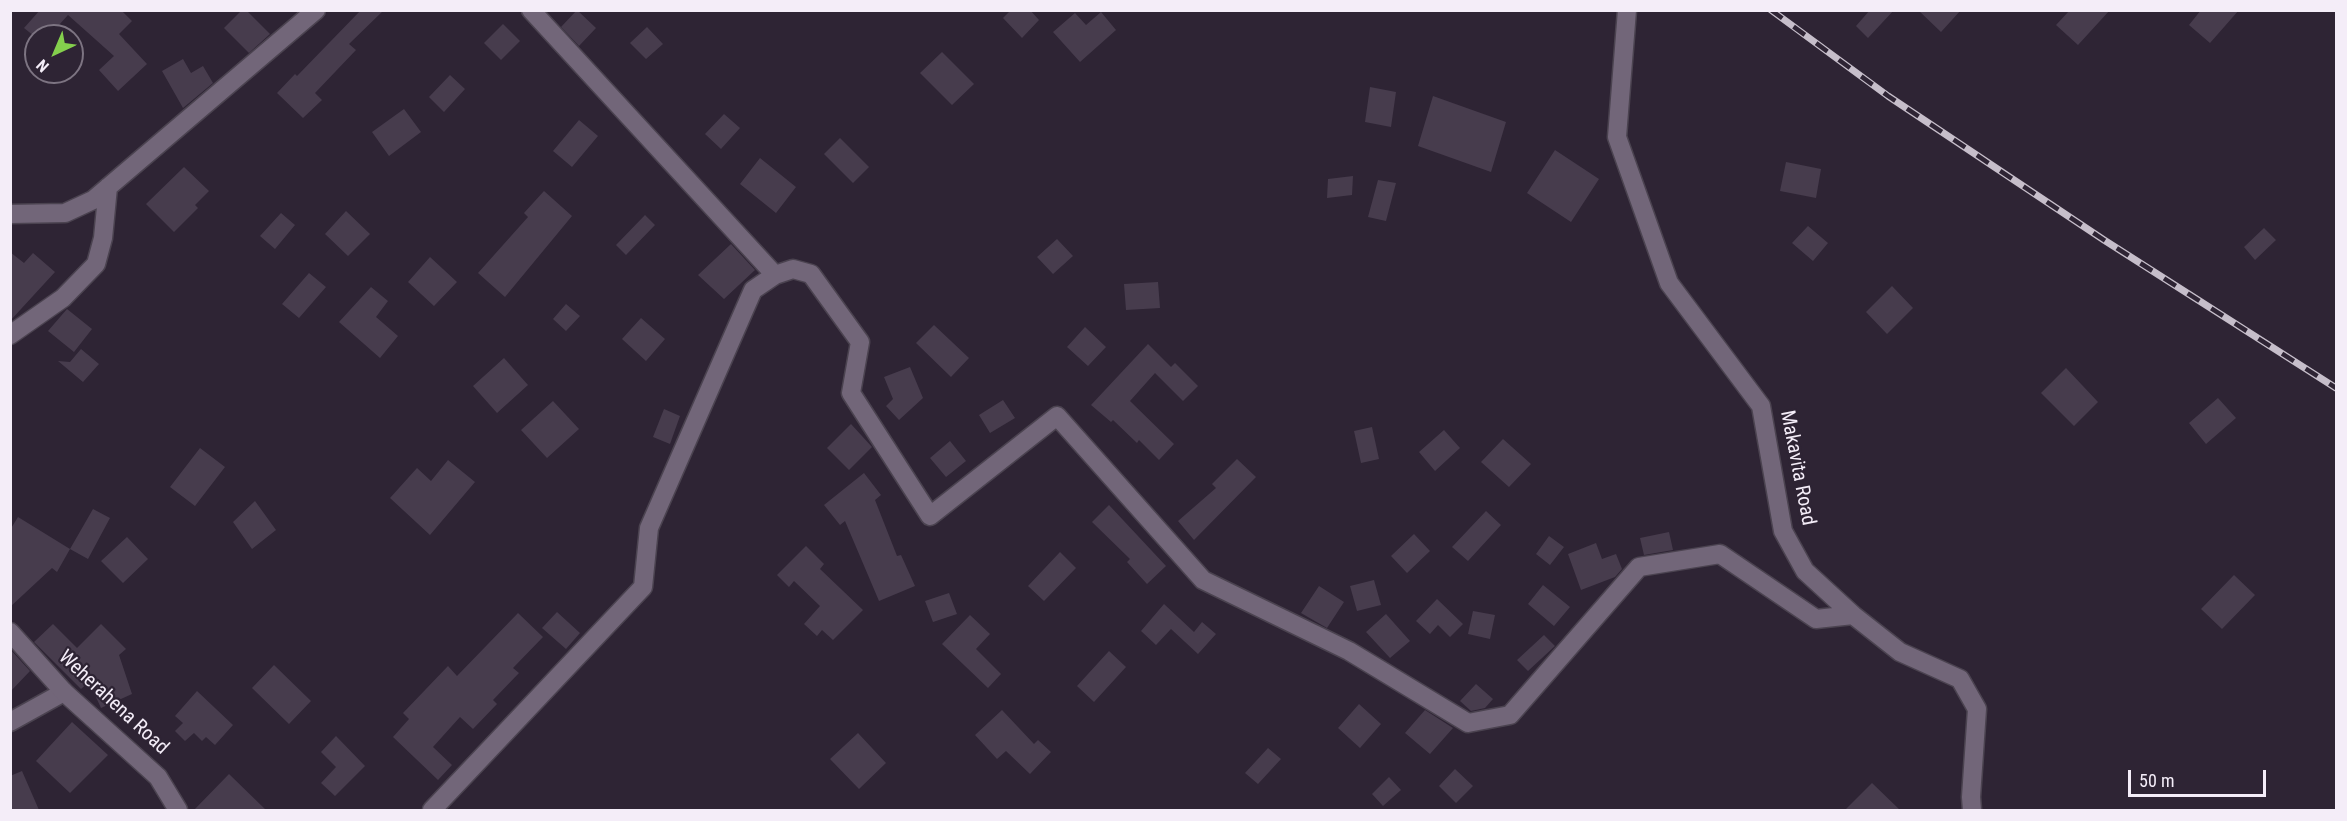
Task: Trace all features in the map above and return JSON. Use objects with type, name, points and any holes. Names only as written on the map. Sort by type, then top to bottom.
[{"type":"street","points":[[10,214],[65,213],[93,200],[316,10]]},
{"type":"street","points":[[531,10],[775,275]]},
{"type":"street","name":"Makavita Road","points":[[1627,10],[1617,137],[1670,283],[1761,406],[1783,531],[1805,571],[1853,615],[1900,652],[1960,680],[1977,709],[1972,810]]},
{"type":"street","points":[[10,335],[63,298],[96,264],[102,238],[108,187]]},
{"type":"street","points":[[432,810],[643,587],[649,528],[753,290],[775,275],[793,269],[811,274],[860,342],[851,393],[930,516],[1057,416],[1203,580],[1349,651],[1468,723],[1510,715],[1639,567],[1720,554],[1816,619],[1853,615]]},
{"type":"street","name":"Weherahena Road","points":[[10,632],[64,692],[158,777],[178,810]]},
{"type":"street","points":[[10,722],[64,692]]},
{"type":"building","points":[[40,10],[121,10],[132,21],[119,34],[147,64],[118,91],[99,70],[114,56],[84,29],[84,24],[78,24],[68,15],[60,24],[28,24]]},
{"type":"building","points":[[242,10],[246,10],[270,34],[249,53],[224,28]]},
{"type":"building","points":[[361,10],[384,10],[349,44],[356,50],[315,93],[322,100],[303,118],[277,93],[295,74],[297,76]]},
{"type":"building","points":[[577,10],[596,28],[579,46],[561,27]]},
{"type":"building","points":[[1011,10],[1030,10],[1039,20],[1022,38],[1003,18]]},
{"type":"building","points":[[1870,10],[1894,10],[1868,38],[1856,26]]},
{"type":"building","points":[[1918,10],[1961,10],[1941,32]]},
{"type":"building","points":[[2070,10],[2110,10],[2078,45],[2056,25]]},
{"type":"building","points":[[2201,10],[2239,10],[2210,43],[2189,25]]},
{"type":"building","points":[[1101,12],[1116,30],[1080,62],[1053,32],[1075,13],[1086,25]]},
{"type":"building","points":[[503,24],[520,41],[501,60],[484,43]]},
{"type":"building","points":[[647,27],[663,44],[646,59],[630,43]]},
{"type":"building","points":[[942,52],[974,84],[952,105],[920,73]]},
{"type":"building","points":[[183,59],[191,73],[203,66],[213,83],[183,108],[162,71]]},
{"type":"building","points":[[450,75],[465,89],[444,112],[429,97]]},
{"type":"building","points":[[1370,87],[1396,92],[1391,127],[1365,122]]},
{"type":"building","points":[[1433,96],[1506,122],[1491,172],[1418,146]]},
{"type":"building","points":[[404,109],[421,132],[389,156],[372,132]]},
{"type":"building","points":[[724,114],[740,128],[721,149],[705,134]]},
{"type":"building","points":[[579,120],[598,136],[572,167],[553,151]]},
{"type":"building","points":[[840,138],[869,167],[853,183],[824,154]]},
{"type":"building","points":[[1555,150],[1599,179],[1571,222],[1527,193]]},
{"type":"building","points":[[760,158],[796,187],[776,213],[740,184]]},
{"type":"building","points":[[1786,162],[1821,169],[1816,198],[1780,191]]},
{"type":"building","points":[[184,167],[209,191],[195,205],[198,208],[174,232],[146,204]]},
{"type":"building","points":[[1353,176],[1352,195],[1327,198],[1328,179]]},
{"type":"building","points":[[1378,180],[1396,183],[1386,221],[1368,217]]},
{"type":"building","points":[[544,191],[572,216],[505,297],[478,273],[528,217],[524,213]]},
{"type":"building","points":[[346,211],[370,234],[348,256],[325,234]]},
{"type":"building","points":[[281,213],[295,225],[275,249],[260,236]]},
{"type":"building","points":[[645,215],[655,225],[626,255],[616,245]]},
{"type":"building","points":[[1808,226],[1828,243],[1813,261],[1792,243]]},
{"type":"building","points":[[2264,228],[2276,240],[2255,260],[2244,247]]},
{"type":"building","points":[[1057,239],[1073,256],[1053,274],[1037,257]]},
{"type":"building","points":[[731,244],[755,270],[724,299],[698,275]]},
{"type":"building","points":[[10,252],[24,263],[33,253],[55,272],[10,321]]},
{"type":"building","points":[[430,257],[457,282],[434,306],[408,282]]},
{"type":"building","points":[[309,273],[326,287],[299,318],[282,304]]},
{"type":"building","points":[[1158,282],[1160,308],[1126,310],[1124,284]]},
{"type":"building","points":[[1892,286],[1913,308],[1887,334],[1866,312]]},
{"type":"building","points":[[371,287],[388,301],[376,317],[398,336],[380,358],[339,322]]},
{"type":"building","points":[[566,304],[580,316],[566,331],[553,319]]},
{"type":"building","points":[[67,309],[92,329],[74,352],[48,331]]},
{"type":"building","points":[[641,318],[665,339],[646,361],[622,339]]},
{"type":"building","points":[[934,325],[969,358],[951,377],[916,343]]},
{"type":"building","points":[[1085,327],[1106,347],[1088,366],[1067,347]]},
{"type":"building","points":[[1148,344],[1171,367],[1175,363],[1198,386],[1183,401],[1155,373],[1130,401],[1174,444],[1159,460],[1139,440],[1137,443],[1113,420],[1111,422],[1091,405]]},
{"type":"building","points":[[81,349],[99,364],[83,382],[58,361],[70,362]]},
{"type":"building","points":[[504,358],[528,385],[497,413],[473,386]]},
{"type":"building","points":[[910,367],[923,398],[899,420],[886,406],[893,399],[884,377]]},
{"type":"building","points":[[2066,368],[2098,402],[2074,426],[2041,393]]},
{"type":"building","points":[[2218,398],[2236,418],[2206,444],[2189,423]]},
{"type":"building","points":[[1003,400],[1015,418],[990,433],[979,415]]},
{"type":"building","points":[[553,401],[579,429],[547,458],[521,430]]},
{"type":"building","points":[[664,409],[680,416],[670,444],[653,437]]},
{"type":"building","points":[[851,424],[872,447],[849,470],[827,448]]},
{"type":"building","points":[[1372,427],[1379,459],[1361,463],[1354,431]]},
{"type":"building","points":[[1444,430],[1460,448],[1435,471],[1419,452]]},
{"type":"building","points":[[1503,439],[1531,464],[1509,487],[1481,462]]},
{"type":"building","points":[[950,441],[966,461],[946,477],[930,458]]},
{"type":"building","points":[[200,448],[225,467],[195,506],[170,487]]},
{"type":"building","points":[[1237,459],[1256,477],[1194,540],[1178,521],[1216,488],[1212,484]]},
{"type":"building","points":[[448,460],[475,482],[430,535],[390,498],[417,468],[431,481]]},
{"type":"building","points":[[864,473],[881,495],[875,500],[897,556],[901,555],[915,586],[879,601],[845,521],[840,525],[824,505]]},
{"type":"building","points":[[255,501],[276,530],[252,549],[233,522]]},
{"type":"building","points":[[1109,505],[1166,566],[1147,584],[1127,562],[1130,559],[1092,522]]},
{"type":"building","points":[[93,509],[110,518],[88,559],[70,549]]},
{"type":"building","points":[[1486,511],[1501,525],[1468,561],[1452,547]]},
{"type":"building","points":[[18,517],[70,549],[57,572],[52,568],[10,607],[10,530]]},
{"type":"building","points":[[1669,532],[1673,550],[1644,555],[1640,538]]},
{"type":"building","points":[[1414,534],[1430,551],[1407,573],[1391,556]]},
{"type":"building","points":[[1549,536],[1564,547],[1550,565],[1536,554]]},
{"type":"building","points":[[127,537],[148,559],[123,583],[101,561]]},
{"type":"building","points":[[1596,543],[1602,559],[1616,554],[1622,569],[1615,577],[1581,590],[1568,554]]},
{"type":"building","points":[[806,546],[824,564],[820,569],[863,610],[833,640],[822,630],[817,636],[804,624],[820,606],[794,581],[789,587],[777,575]]},
{"type":"building","points":[[1060,552],[1076,568],[1044,601],[1028,586]]},
{"type":"building","points":[[2234,575],[2255,595],[2222,629],[2201,609]]},
{"type":"building","points":[[1374,580],[1381,605],[1357,611],[1350,586]]},
{"type":"building","points":[[1543,585],[1570,607],[1554,626],[1528,604]]},
{"type":"building","points":[[1319,586],[1344,602],[1327,628],[1301,613]]},
{"type":"building","points":[[949,593],[957,614],[933,622],[925,601]]},
{"type":"building","points":[[1437,599],[1463,624],[1450,637],[1438,625],[1430,634],[1416,621]]},
{"type":"building","points":[[1164,604],[1194,632],[1202,622],[1216,634],[1198,654],[1171,629],[1156,645],[1141,631]]},
{"type":"building","points":[[1473,611],[1495,615],[1490,639],[1468,634]]},
{"type":"building","points":[[557,612],[580,633],[566,649],[542,628]]},
{"type":"building","points":[[518,613],[543,637],[513,668],[519,673],[493,700],[497,704],[473,729],[460,717],[433,747],[452,765],[438,780],[393,737],[409,719],[403,713],[448,666],[457,676]]},
{"type":"building","points":[[1386,614],[1410,641],[1390,658],[1366,632]]},
{"type":"building","points":[[970,615],[990,634],[976,649],[1001,674],[988,688],[942,644]]},
{"type":"building","points":[[53,624],[77,648],[101,624],[126,649],[119,655],[132,694],[101,708],[89,682],[81,689],[34,642]]},
{"type":"building","points":[[1544,635],[1555,646],[1528,671],[1517,660]]},
{"type":"building","points":[[10,649],[30,671],[10,692]]},
{"type":"building","points":[[1109,651],[1126,667],[1094,702],[1077,686]]},
{"type":"building","points":[[274,665],[311,701],[289,724],[252,688]]},
{"type":"building","points":[[1476,684],[1493,699],[1485,708],[1471,711],[1460,701]]},
{"type":"building","points":[[197,691],[233,725],[215,745],[206,737],[202,741],[194,733],[185,741],[175,731],[183,723],[175,716]]},
{"type":"building","points":[[1359,704],[1381,724],[1360,748],[1338,728]]},
{"type":"building","points":[[1002,710],[1034,744],[1038,740],[1051,752],[1030,774],[1006,751],[997,759],[975,735]]},
{"type":"building","points":[[1425,710],[1453,728],[1430,754],[1405,733]]},
{"type":"building","points":[[72,722],[108,755],[70,793],[36,761]]},
{"type":"building","points":[[858,733],[886,763],[859,789],[830,759]]},
{"type":"building","points":[[336,736],[365,766],[335,796],[321,783],[336,767],[321,752]]},
{"type":"building","points":[[1268,748],[1281,759],[1258,784],[1245,773]]},
{"type":"building","points":[[1455,769],[1473,786],[1456,803],[1439,786]]},
{"type":"building","points":[[22,771],[39,810],[10,810],[10,776]]},
{"type":"building","points":[[229,774],[266,810],[194,810]]},
{"type":"building","points":[[1389,777],[1401,790],[1383,806],[1372,794]]},
{"type":"building","points":[[1872,783],[1900,810],[1845,810]]},
{"type":"railway","points":[[1771,10],[1888,96],[2104,240],[2336,388]]}]
